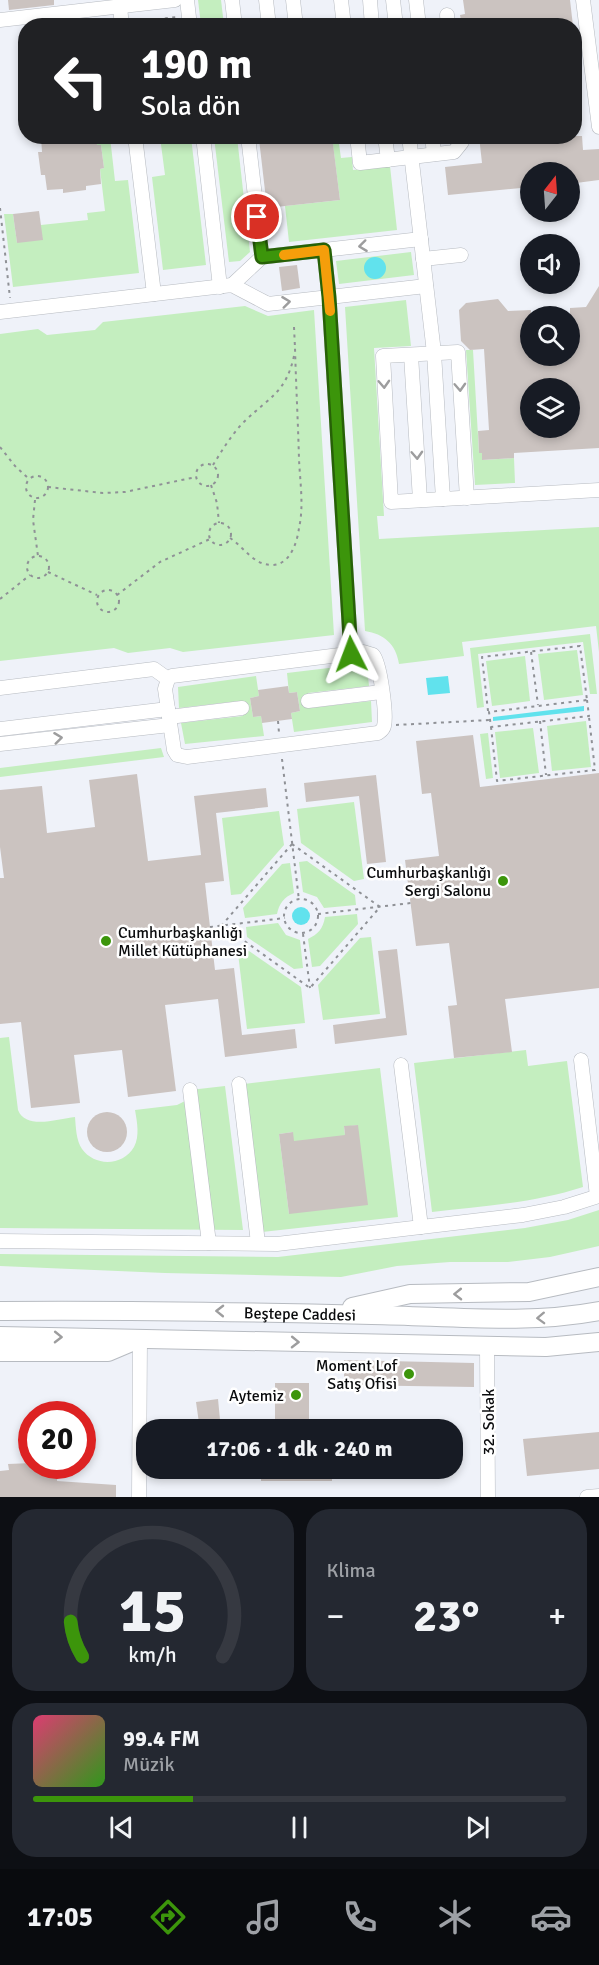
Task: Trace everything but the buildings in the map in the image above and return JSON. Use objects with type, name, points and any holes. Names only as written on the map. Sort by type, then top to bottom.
[{"type":"main road","points":[[321,1313],[410,1294],[529,1292],[599,1277]]},
{"type":"main road","points":[[0,1299],[136,1310]]},
{"type":"main road","name":"Beştepe Caddesi","points":[[0,1311],[136,1310],[505,1319],[571,1317],[599,1311]]},
{"type":"main road","name":"Beştepe Caddesi","points":[[0,1336],[599,1350]]},
{"type":"main road","points":[[0,1352],[108,1352],[140,1338]]},
{"type":"main road","name":"Beştepe Caddesi","points":[[546,1347],[599,1341]]},
{"type":"street","points":[[0,20],[175,0]]},
{"type":"street","points":[[187,0],[189,18]]},
{"type":"street","points":[[232,0],[234,18]]},
{"type":"street","points":[[266,0],[268,18]]},
{"type":"street","points":[[293,0],[295,18]]},
{"type":"street","points":[[341,0],[343,18]]},
{"type":"street","points":[[370,0],[371,18]]},
{"type":"street","points":[[393,0],[395,18]]},
{"type":"street","points":[[416,0],[418,18]]},
{"type":"street","points":[[583,0],[599,127]]},
{"type":"street","points":[[120,6],[125,18]]},
{"type":"street","points":[[136,144],[154,294]]},
{"type":"street","points":[[204,144],[226,286]]},
{"type":"street","points":[[249,144],[262,257]]},
{"type":"street","points":[[358,144],[360,163],[454,152],[460,144]]},
{"type":"street","points":[[386,144],[388,160]]},
{"type":"street","points":[[410,144],[434,353],[443,499]]},
{"type":"street","points":[[433,144],[434,154]]},
{"type":"street","points":[[226,286],[262,257],[421,239]]},
{"type":"street","points":[[324,250],[329,297],[351,654]]},
{"type":"street","points":[[423,259],[461,255]]},
{"type":"street","points":[[6,311],[226,286],[267,304],[426,285]]},
{"type":"street","points":[[467,498],[458,352],[383,356],[392,502],[420,500],[467,498],[599,490]]},
{"type":"street","points":[[411,354],[420,500]]},
{"type":"street","points":[[368,653],[376,658],[384,725],[382,730],[373,735],[182,756],[174,750],[165,689],[168,679],[177,674],[351,654],[368,653]]},
{"type":"street","points":[[0,688],[154,669],[168,679]]},
{"type":"street","points":[[308,701],[381,692]]},
{"type":"street","points":[[0,744],[169,717],[242,708]]},
{"type":"street","points":[[0,729],[169,717]]},
{"type":"street","points":[[0,1241],[277,1244],[523,1215],[564,1207],[598,1196],[581,1060]]},
{"type":"street","points":[[401,1065],[421,1227]]},
{"type":"street","points":[[238,1084],[258,1244]]},
{"type":"street","points":[[190,1090],[209,1243]]},
{"type":"street","points":[[139,1497],[140,1338]]},
{"type":"street","name":"32. Sokak","points":[[487,1346],[488,1497]]},
{"type":"street","points":[[587,1497],[599,1496]]},
{"type":"path","points":[[170,18],[177,17]]},
{"type":"path","points":[[0,208],[6,311]]},
{"type":"path","points":[[219,523],[229,528],[230,538],[244,548],[254,560],[273,566],[289,557],[296,543],[301,499],[294,327]]},
{"type":"path","points":[[213,465],[239,427],[280,389],[290,369],[295,348]]},
{"type":"path","points":[[0,447],[29,479]]},
{"type":"path","points":[[202,465],[213,465],[218,470],[218,477],[211,485],[200,483],[196,477],[197,470],[202,465]]},
{"type":"path","points":[[35,498],[27,492],[26,485],[29,479],[36,476],[43,478],[48,488]]},
{"type":"path","points":[[48,488],[103,493],[125,492],[196,477]]},
{"type":"path","points":[[211,485],[217,503],[219,523]]},
{"type":"path","points":[[35,498],[45,494],[48,488]]},
{"type":"path","points":[[35,498],[33,520],[38,556]]},
{"type":"path","points":[[219,523],[210,529],[210,539],[215,544],[222,545],[230,538]]},
{"type":"path","points":[[117,595],[160,562],[210,539]]},
{"type":"path","points":[[38,556],[47,561],[48,572]]},
{"type":"path","points":[[30,575],[27,565],[31,559],[38,556]]},
{"type":"path","points":[[30,575],[40,578],[48,572]]},
{"type":"path","points":[[48,572],[99,595]]},
{"type":"path","points":[[0,599],[30,575]]},
{"type":"path","points":[[99,595],[108,590],[117,595]]},
{"type":"path","points":[[99,595],[98,606],[106,612],[113,611],[118,606],[117,595]]},
{"type":"path","points":[[580,646],[587,700],[595,770],[497,782],[482,657],[580,646]]},
{"type":"path","points":[[531,652],[538,706]]},
{"type":"path","points":[[489,712],[587,700]]},
{"type":"path","points":[[490,727],[589,716]]},
{"type":"path","points":[[384,725],[489,720]]},
{"type":"path","points":[[278,721],[299,900]]},
{"type":"path","points":[[540,721],[546,776]]},
{"type":"path","points":[[292,844],[380,907]]},
{"type":"path","points":[[222,925],[292,844]]},
{"type":"path","points":[[299,900],[312,903],[318,914],[314,926],[303,933],[291,929],[285,918],[290,904],[299,900]]},
{"type":"path","points":[[318,914],[411,903]]},
{"type":"path","points":[[310,988],[380,907]]},
{"type":"path","points":[[210,927],[285,918]]},
{"type":"path","points":[[222,925],[310,988]]},
{"type":"path","points":[[303,933],[310,988]]},
{"type":"green space","points":[[198,0],[221,0],[223,18],[200,18]]},
{"type":"green space","points":[[111,144],[115,181],[128,180],[139,273],[13,287],[4,214],[13,214],[17,243],[41,225],[88,220],[87,213],[105,211],[100,169],[104,168],[101,145],[97,145]]},
{"type":"green space","points":[[161,144],[192,144],[206,265],[163,270],[152,177],[165,175]]},
{"type":"green space","points":[[215,144],[238,144],[250,252],[240,261],[229,262]]},
{"type":"green space","points":[[333,144],[339,144],[341,158],[352,157],[353,170],[390,166],[397,230],[289,242],[285,206],[340,200]]},
{"type":"green space","points":[[411,252],[414,275],[339,284],[336,261]]},
{"type":"green space","points":[[406,300],[411,346],[374,348],[384,516],[377,516],[379,539],[599,527],[599,652],[596,626],[462,642],[464,656],[399,664],[395,651],[388,641],[365,631],[345,307]]},
{"type":"green space","points":[[245,306],[268,316],[314,310],[334,635],[183,652],[170,648],[128,653],[114,648],[0,661],[0,334],[38,329],[47,335],[95,330],[103,322]]},
{"type":"green space","points":[[466,350],[473,350],[479,453],[482,453],[483,460],[514,458],[515,483],[475,485]]},
{"type":"green space","points":[[590,634],[597,694],[590,694],[583,642],[478,654],[484,707],[477,708],[470,648]]},
{"type":"green space","points":[[577,650],[583,695],[544,700],[538,654]]},
{"type":"green space","points":[[525,656],[530,701],[492,706],[486,661]]},
{"type":"green space","points":[[362,664],[367,667],[369,686],[308,693],[309,708],[371,701],[372,722],[294,732],[291,713],[300,711],[297,692],[289,693],[287,673]]},
{"type":"green space","points":[[256,676],[259,696],[250,698],[253,717],[261,716],[264,736],[185,744],[181,723],[243,716],[240,701],[179,708],[178,687]]},
{"type":"green space","points":[[586,721],[591,767],[552,771],[547,726]]},
{"type":"green space","points":[[533,728],[539,773],[500,778],[495,732]]},
{"type":"green space","points":[[488,733],[493,778],[486,779],[480,734]]},
{"type":"green space","points":[[161,748],[164,757],[0,777],[0,768]]},
{"type":"green space","points":[[354,802],[364,879],[354,881],[301,843],[297,809]]},
{"type":"green space","points":[[279,811],[284,845],[241,894],[231,895],[222,818]]},
{"type":"green space","points":[[307,861],[355,895],[356,905],[324,908],[317,897],[303,892],[299,862]]},
{"type":"green space","points":[[290,863],[294,893],[282,901],[277,914],[245,918],[243,908],[282,864]]},
{"type":"green space","points":[[357,914],[358,924],[320,966],[312,967],[308,939],[320,931],[325,917]]},
{"type":"green space","points":[[278,923],[286,935],[300,940],[303,968],[294,969],[247,937],[246,927]]},
{"type":"green space","points":[[371,937],[380,1014],[323,1020],[318,985],[360,938]]},
{"type":"green space","points":[[249,951],[301,987],[305,1023],[247,1029],[238,953]]},
{"type":"green space","points":[[9,1037],[18,1110],[22,1116],[35,1122],[75,1117],[77,1138],[82,1149],[94,1159],[101,1161],[116,1161],[123,1158],[134,1147],[137,1134],[135,1110],[177,1105],[187,1100],[190,1090],[225,1086],[243,1230],[0,1228],[0,1038]]},
{"type":"green space","points":[[526,1050],[528,1066],[567,1061],[583,1187],[527,1200],[432,1212],[414,1063]]},
{"type":"green space","points":[[380,1068],[398,1217],[262,1232],[244,1084]],"holes":[[[358,1125],[354,1206],[344,1127]],[[293,1132],[289,1214],[279,1134]]]},
{"type":"green space","points":[[599,1210],[599,1246],[550,1257],[508,1262],[450,1262],[397,1266],[341,1277],[0,1266],[0,1254],[278,1257],[525,1228],[568,1220]]},
{"type":"water","points":[[375,257],[383,260],[386,268],[383,276],[375,279],[367,276],[364,268],[367,260]]},
{"type":"water","points":[[448,676],[450,693],[428,695],[426,678]]},
{"type":"water","points":[[584,706],[584,711],[493,721],[493,717]]},
{"type":"water","points":[[301,907],[307,910],[310,916],[307,922],[301,925],[295,922],[292,916],[295,910]]},
{"type":"slow traffic","points":[[284,255],[324,250],[330,311]]},
{"type":"place","name":"Cumhurbaşkanlığı Sergi Salonu","points":[[503,881]]},
{"type":"place","name":"Cumhurbaşkanlığı Millet Kütüphanesi","points":[[106,941]]},
{"type":"place","name":"Moment Lof Satış Ofisi","points":[[409,1374]]},
{"type":"place","name":"Aytemiz","points":[[296,1395]]},
{"type":"route","points":[[257,217],[262,257],[324,250],[329,297],[351,654]]}]
